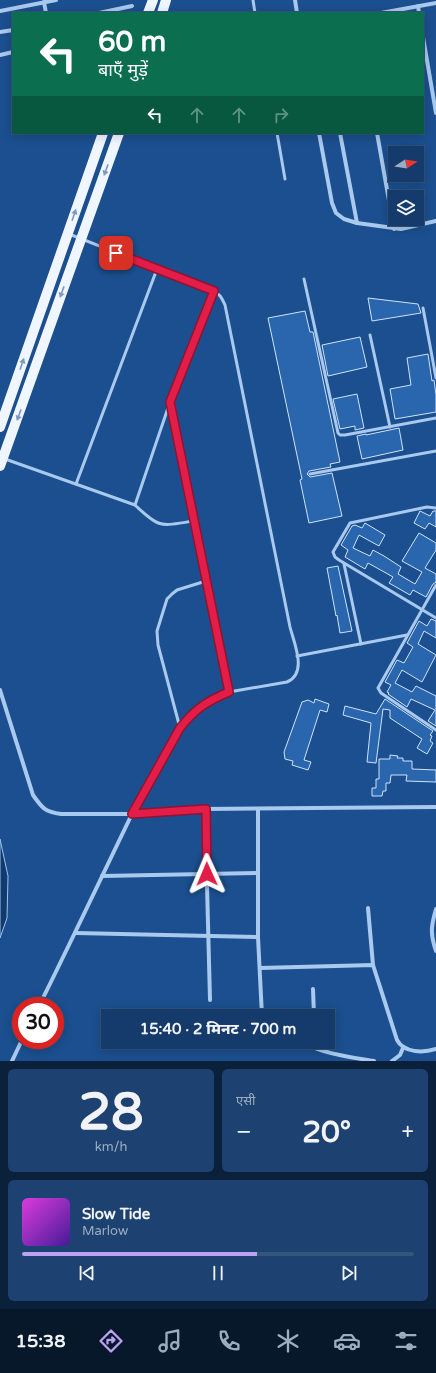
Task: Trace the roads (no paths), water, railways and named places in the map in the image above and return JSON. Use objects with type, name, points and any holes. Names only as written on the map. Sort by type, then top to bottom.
[{"type":"main road","points":[[148,12],[153,0]]},
{"type":"main road","points":[[162,12],[166,0]]},
{"type":"main road","points":[[0,427],[103,134]]},
{"type":"main road","points":[[1,463],[119,134]]},
{"type":"street","points":[[0,11],[44,1],[56,0]]},
{"type":"street","points":[[295,0],[297,12]]},
{"type":"street","points":[[44,1],[46,12]]},
{"type":"street","points":[[386,12],[436,3]]},
{"type":"street","points":[[104,12],[132,6]]},
{"type":"street","points":[[418,6],[419,12]]},
{"type":"street","points":[[0,32],[12,30]]},
{"type":"street","points":[[424,43],[436,113]]},
{"type":"street","points":[[0,55],[12,52]]},
{"type":"street","points":[[430,77],[436,76]]},
{"type":"street","points":[[319,134],[332,203],[336,213],[344,219],[356,223],[394,228],[414,227],[436,221]]},
{"type":"street","points":[[340,134],[356,223]]},
{"type":"street","points":[[377,134],[394,228]]},
{"type":"street","points":[[0,690],[34,795],[41,806],[49,812],[61,814],[132,814],[206,809],[436,807]]},
{"type":"street","points":[[258,808],[258,938],[262,1009]]},
{"type":"street","points":[[206,809],[210,1000]]},
{"type":"street","points":[[44,997],[76,934],[132,814]]},
{"type":"street","points":[[102,876],[258,873]]},
{"type":"street","points":[[368,908],[373,965],[397,1040],[403,1048],[421,1051],[436,1049]]},
{"type":"street","points":[[436,909],[432,924],[431,939],[436,951]]},
{"type":"street","points":[[76,934],[258,938]]},
{"type":"street","points":[[260,968],[373,965]]},
{"type":"street","points":[[313,989],[314,1009]]},
{"type":"street","points":[[392,1061],[400,1055],[403,1048]]},
{"type":"street","points":[[13,1061],[18,1049]]},
{"type":"street","points":[[319,1049],[374,1061]]},
{"type":"street","points":[[344,1061],[346,1056]]},
{"type":"lane","points":[[253,0],[256,12]]},
{"type":"lane","points":[[277,134],[285,179]]},
{"type":"lane","points":[[68,233],[214,291],[219,294],[225,305],[297,656],[298,668],[296,676],[292,680],[229,692],[213,698],[191,715],[180,728],[132,814]]},
{"type":"lane","points":[[76,484],[156,269]]},
{"type":"lane","points":[[304,279],[338,433],[340,435],[345,435],[436,418]]},
{"type":"lane","points":[[135,504],[170,402],[214,291]]},
{"type":"lane","points":[[423,308],[436,378]]},
{"type":"lane","points":[[370,335],[390,427]]},
{"type":"lane","points":[[170,402],[229,692]]},
{"type":"lane","points":[[310,474],[436,451]]},
{"type":"lane","points":[[1,463],[76,484],[135,504],[151,520],[159,524],[166,526],[194,522]]},
{"type":"lane","points":[[436,508],[427,507],[350,523],[333,552],[335,556],[344,564],[436,618]]},
{"type":"lane","points":[[344,564],[361,644]]},
{"type":"lane","points":[[180,728],[158,645],[157,631],[167,599],[177,590],[206,581]]},
{"type":"lane","points":[[436,586],[379,685],[378,691],[436,730]]},
{"type":"lane","points":[[297,656],[407,635]]},
{"type":"water","points":[[0,839],[8,876],[7,918],[0,938]]}]
